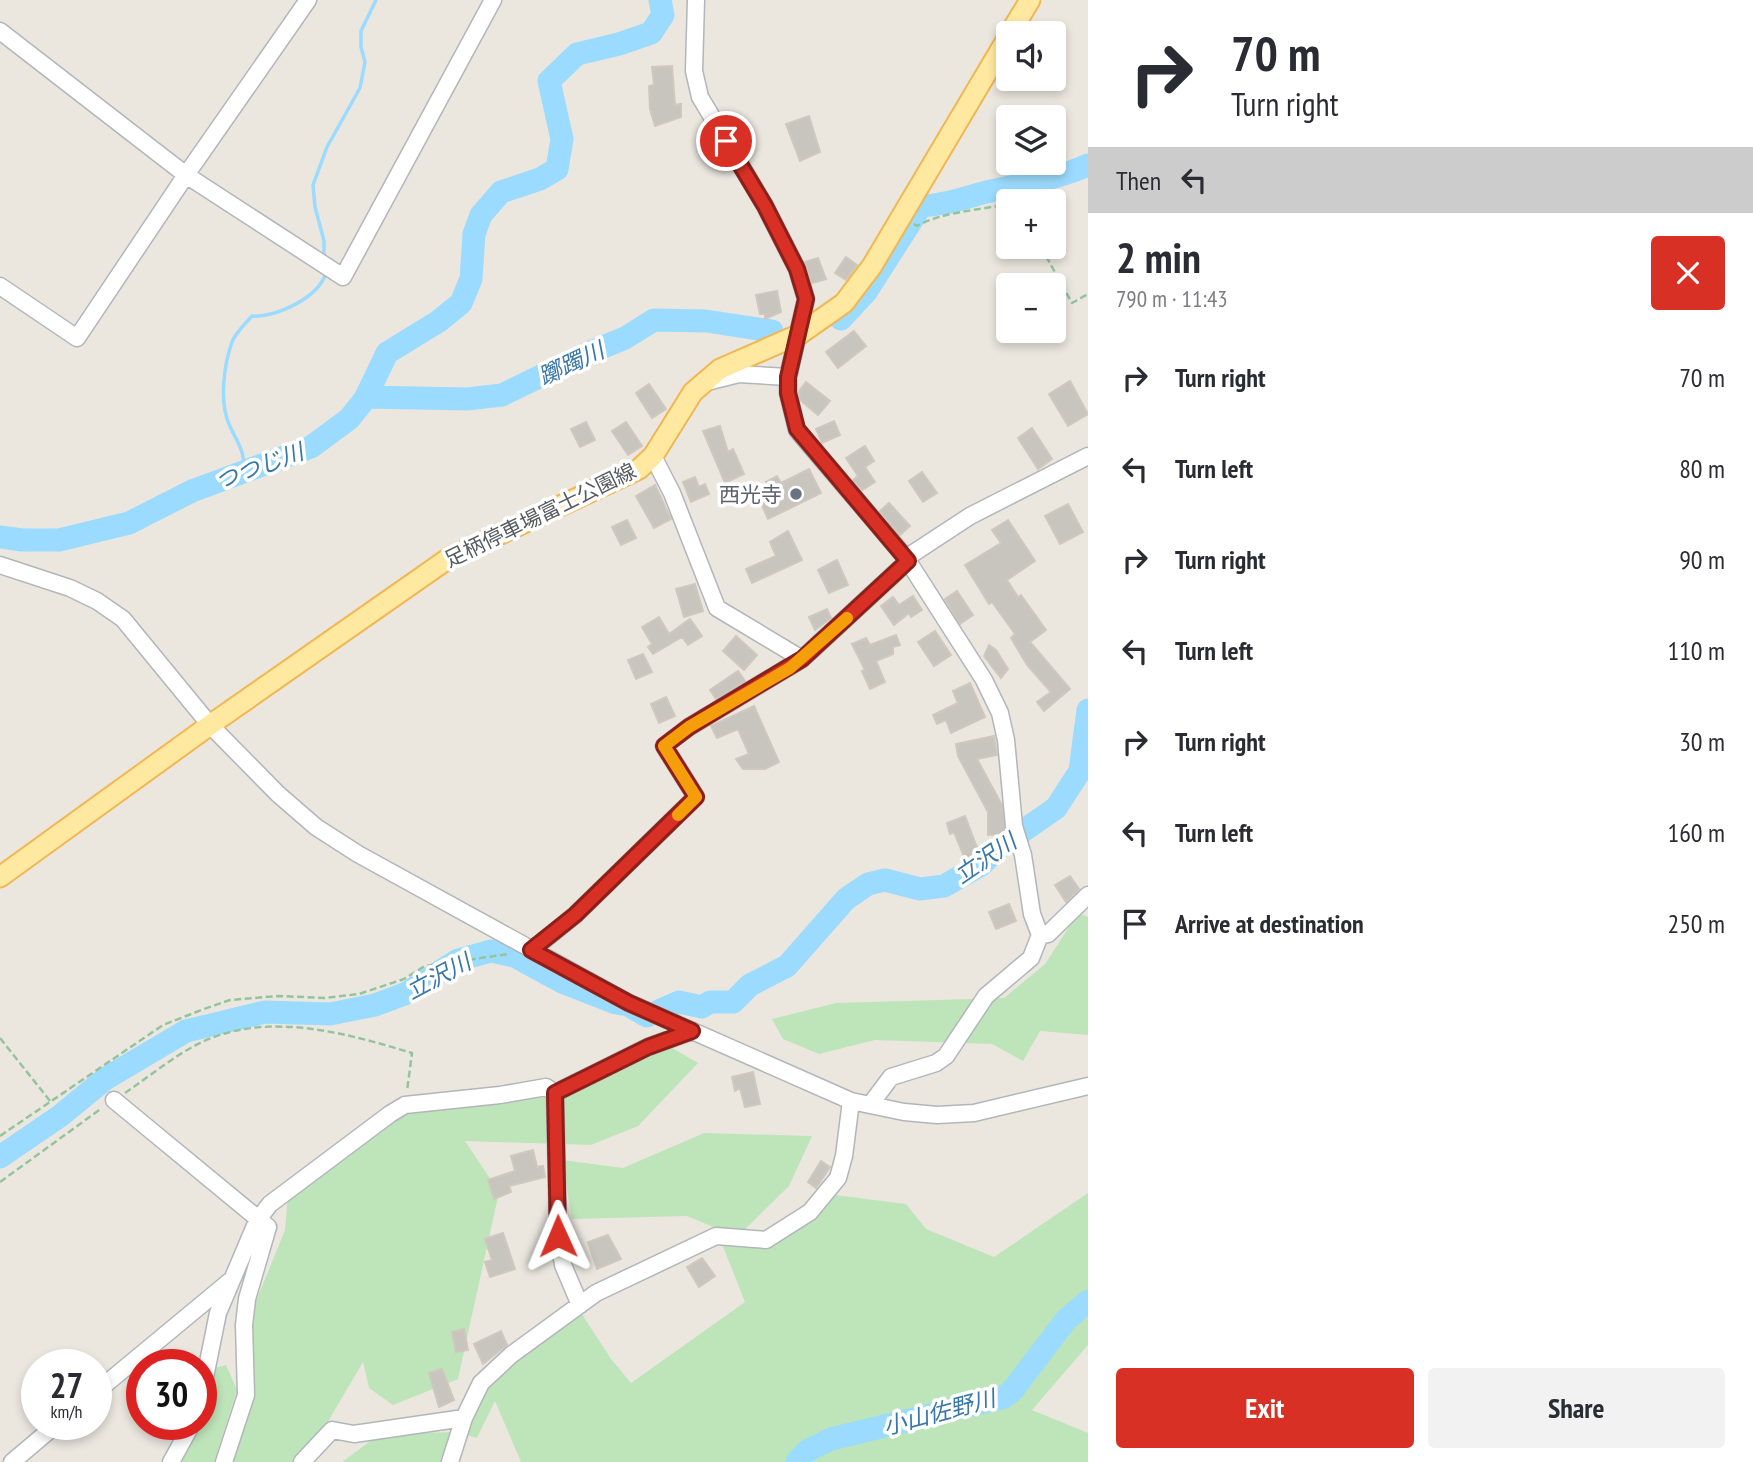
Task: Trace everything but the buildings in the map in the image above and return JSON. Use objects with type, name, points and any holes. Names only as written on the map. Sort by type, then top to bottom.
[{"type":"main road","name":"足柄停車場富士公園線","points":[[1017,21],[1030,0]]},
{"type":"main road","name":"足柄停車場富士公園線","points":[[0,877],[210,724],[449,558],[639,470],[653,456],[693,392],[720,369],[800,334],[844,303],[872,267],[996,57]]},
{"type":"street","points":[[0,286],[77,338],[308,0]]},
{"type":"street","points":[[0,31],[186,175],[343,277],[493,0]]},
{"type":"street","points":[[696,0],[694,71],[701,97],[765,206],[797,269],[806,299],[788,377],[788,393],[797,429],[907,560],[984,680],[1000,713],[1006,740],[1014,826],[1023,855],[1032,914],[1040,935],[1031,958],[986,996],[946,1056],[928,1066],[891,1077],[870,1105]]},
{"type":"street","points":[[707,382],[739,374],[788,377]]},
{"type":"street","points":[[653,456],[672,493],[717,608],[802,659]]},
{"type":"street","points":[[531,950],[575,915],[696,797],[664,746],[689,727],[802,659],[907,560],[970,516],[1088,456]]},
{"type":"street","points":[[0,565],[70,587],[123,619],[210,724],[278,794],[316,827],[358,854],[629,1003],[851,1101],[904,1112],[937,1115],[974,1113],[1088,1086]]},
{"type":"street","points":[[1040,935],[1048,934],[1088,895]]},
{"type":"street","points":[[555,1093],[648,1047],[692,1031]]},
{"type":"street","points":[[211,1349],[218,1312],[257,1221],[271,1204],[405,1105],[500,1095],[545,1087],[555,1093]]},
{"type":"street","points":[[555,1093],[558,1236],[563,1265],[580,1305]]},
{"type":"street","points":[[114,1100],[257,1221],[268,1227],[247,1299],[244,1325],[246,1395],[224,1462]]},
{"type":"street","points":[[450,1462],[464,1418],[481,1383],[511,1355],[596,1293],[716,1236],[766,1240],[810,1212],[838,1178],[844,1156],[851,1101]]},
{"type":"street","points":[[112,1379],[235,1277]]},
{"type":"street","points":[[302,1462],[332,1430],[354,1434],[464,1418]]},
{"type":"street","points":[[12,1462],[38,1440]]},
{"type":"street","points":[[171,1462],[183,1440]]},
{"type":"path","points":[[917,226],[932,217],[948,217],[996,207]]},
{"type":"path","points":[[1048,259],[1072,303],[1088,294]]},
{"type":"path","points":[[0,1136],[163,1025],[230,1000],[278,996],[325,998],[359,994],[404,979],[425,966],[531,950]]},
{"type":"path","points":[[0,1182],[114,1100],[200,1043],[235,1030],[258,1027],[356,1036],[412,1053],[405,1105]]},
{"type":"path","points":[[0,1038],[50,1101]]},
{"type":"green space","points":[[1078,913],[1088,917],[1088,1035],[1040,1031],[1023,1061],[992,1044],[875,1040],[819,1054],[783,1039],[772,1019],[836,1003],[1004,998],[1045,964]]},
{"type":"green space","points":[[665,1044],[698,1063],[638,1126],[591,1145],[465,1141],[499,1192],[458,1379],[393,1405],[369,1388],[363,1362],[323,1430],[294,1462],[226,1462],[246,1402],[250,1316],[285,1230],[289,1183],[395,1114],[557,1093]]},
{"type":"green space","points":[[704,1133],[812,1136],[789,1186],[737,1237],[687,1216],[572,1219],[562,1160],[623,1168]]},
{"type":"green space","points":[[1088,1193],[1088,1345],[1032,1410],[1088,1433],[1088,1462],[521,1462],[495,1401],[477,1438],[464,1434],[478,1392],[578,1308],[611,1359],[631,1383],[745,1302],[720,1239],[774,1235],[835,1195],[906,1204],[926,1229],[994,1257]]},
{"type":"green space","points":[[226,1365],[237,1390],[214,1462],[180,1462],[189,1440],[217,1440],[217,1367]]},
{"type":"green space","points":[[456,1432],[450,1462],[342,1462],[380,1434]]},
{"type":"waterway","points":[[324,257],[324,241],[315,207],[313,185],[327,147],[360,88],[365,62],[361,31],[376,0]]},
{"type":"waterway","name":"つつじ川","points":[[0,537],[59,540],[129,523],[192,491],[311,447],[349,419],[365,399],[387,353],[439,321],[461,303],[471,279],[474,234],[481,215],[501,192],[540,179],[557,169],[562,139],[549,81],[577,54],[651,33],[663,15],[660,0]]},
{"type":"waterway","name":"躑躅川","points":[[841,319],[866,292],[921,206],[946,203],[1050,178],[1088,165]]},
{"type":"waterway","points":[[243,470],[242,452],[226,415],[223,394],[232,342],[252,316],[262,316],[296,304],[315,290],[326,272]]},
{"type":"waterway","name":"躑躅川","points":[[366,397],[467,399],[502,395],[625,338],[654,320],[706,321],[772,331]]},
{"type":"waterway","name":"立沢川","points":[[0,1157],[60,1116],[105,1079],[186,1031],[265,1012],[330,1014],[375,1005],[407,993],[458,960],[491,951],[514,956],[562,982],[628,1005],[647,1016],[679,1002],[702,1007],[710,1002],[733,1002],[750,985],[787,966],[846,899],[868,884],[885,880],[920,889],[944,886],[981,865],[1000,847],[1056,808],[1080,771],[1088,710]]},
{"type":"waterway","name":"小山佐野川","points":[[797,1462],[807,1451],[831,1439],[1004,1397],[1012,1391],[1066,1320],[1088,1301]]},
{"type":"slow traffic","points":[[678,815],[696,797],[664,746],[689,727],[790,668],[847,618]]},
{"type":"place","name":"西光寺","points":[[796,494]]},
{"type":"route","points":[[558,1236],[555,1093],[648,1047],[692,1031],[629,1003],[531,950],[575,915],[696,797],[664,746],[689,727],[802,659],[908,561],[797,429],[788,393],[788,377],[806,299],[797,269],[765,206],[726,141]]}]
